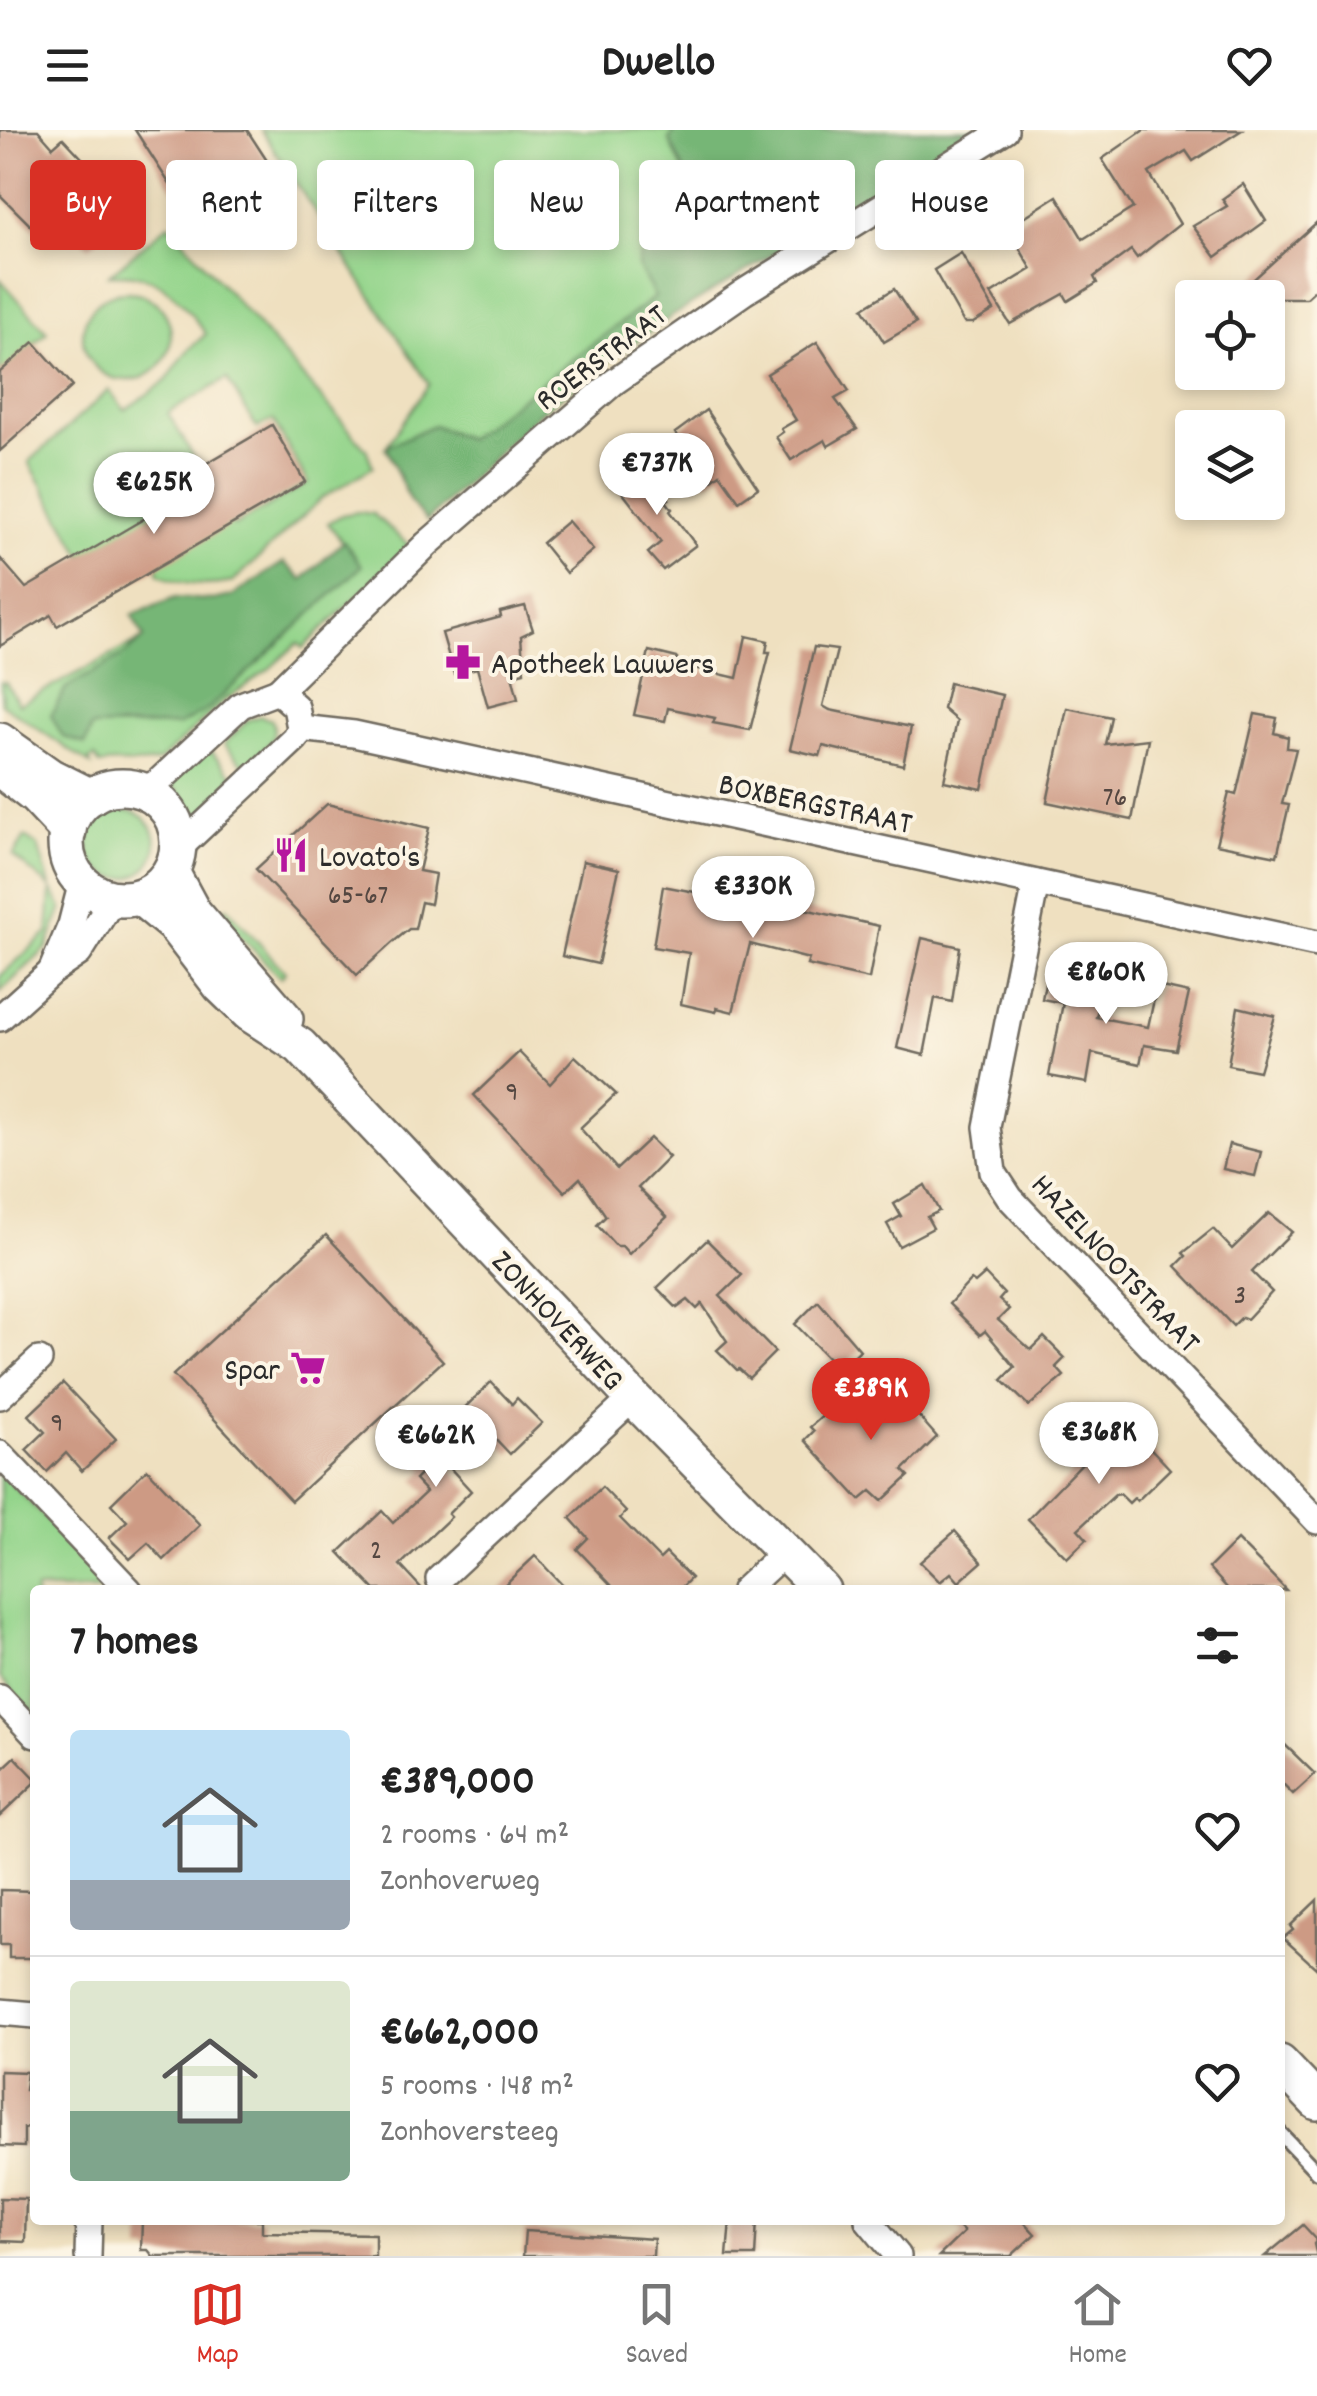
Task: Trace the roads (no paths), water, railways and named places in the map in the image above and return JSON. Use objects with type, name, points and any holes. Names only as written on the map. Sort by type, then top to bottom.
[{"type":"street","name":"ROERSTRAAT","points":[[278,691],[427,544],[614,382],[744,292],[1005,130]]},
{"type":"street","points":[[142,791],[158,782],[241,705],[278,691],[296,707],[300,728],[286,752],[175,861],[158,888],[127,898],[96,893],[71,867],[66,849],[68,831],[76,812],[91,797],[116,788],[142,791],[158,800],[170,814],[177,831],[175,861]]},
{"type":"street","name":"BOXBERGSTRAAT","points":[[300,728],[354,734],[1317,944]]},
{"type":"street","points":[[0,741],[51,777],[91,797]]},
{"type":"street","points":[[0,770],[36,797],[68,831]]},
{"type":"street","name":"ZONHOVERWEG","points":[[175,861],[192,912],[284,1018],[300,1046]]},
{"type":"street","points":[[51,972],[71,924],[82,882]]},
{"type":"street","name":"HAZELNOOTSTRAAT","points":[[1036,883],[987,1127],[992,1172],[1010,1198],[1317,1521]]},
{"type":"street","points":[[0,1018],[51,972],[79,953],[127,898]]},
{"type":"street","name":"ZONHOVERWEG","points":[[127,898],[175,926],[221,986],[250,1013],[300,1046],[633,1398],[817,1585]]},
{"type":"street","points":[[0,1396],[39,1360]]},
{"type":"street","points":[[439,1579],[633,1398]]},
{"type":"street","points":[[0,1454],[125,1585]]},
{"type":"street","points":[[749,1585],[784,1552]]},
{"type":"street","points":[[0,1698],[30,1729]]},
{"type":"street","points":[[0,2012],[30,2015]]},
{"type":"street","points":[[1285,2068],[1317,2102]]},
{"type":"street","points":[[88,2256],[89,2225]]},
{"type":"street","points":[[872,2225],[898,2256]]},
{"type":"lane","points":[[1285,2138],[1317,2172]]},
{"type":"place","name":"Apotheek Lauwers","points":[[463,662]]},
{"type":"place","name":"Lovato's","points":[[291,855]]},
{"type":"place","name":"Spar","points":[[308,1368]]}]
